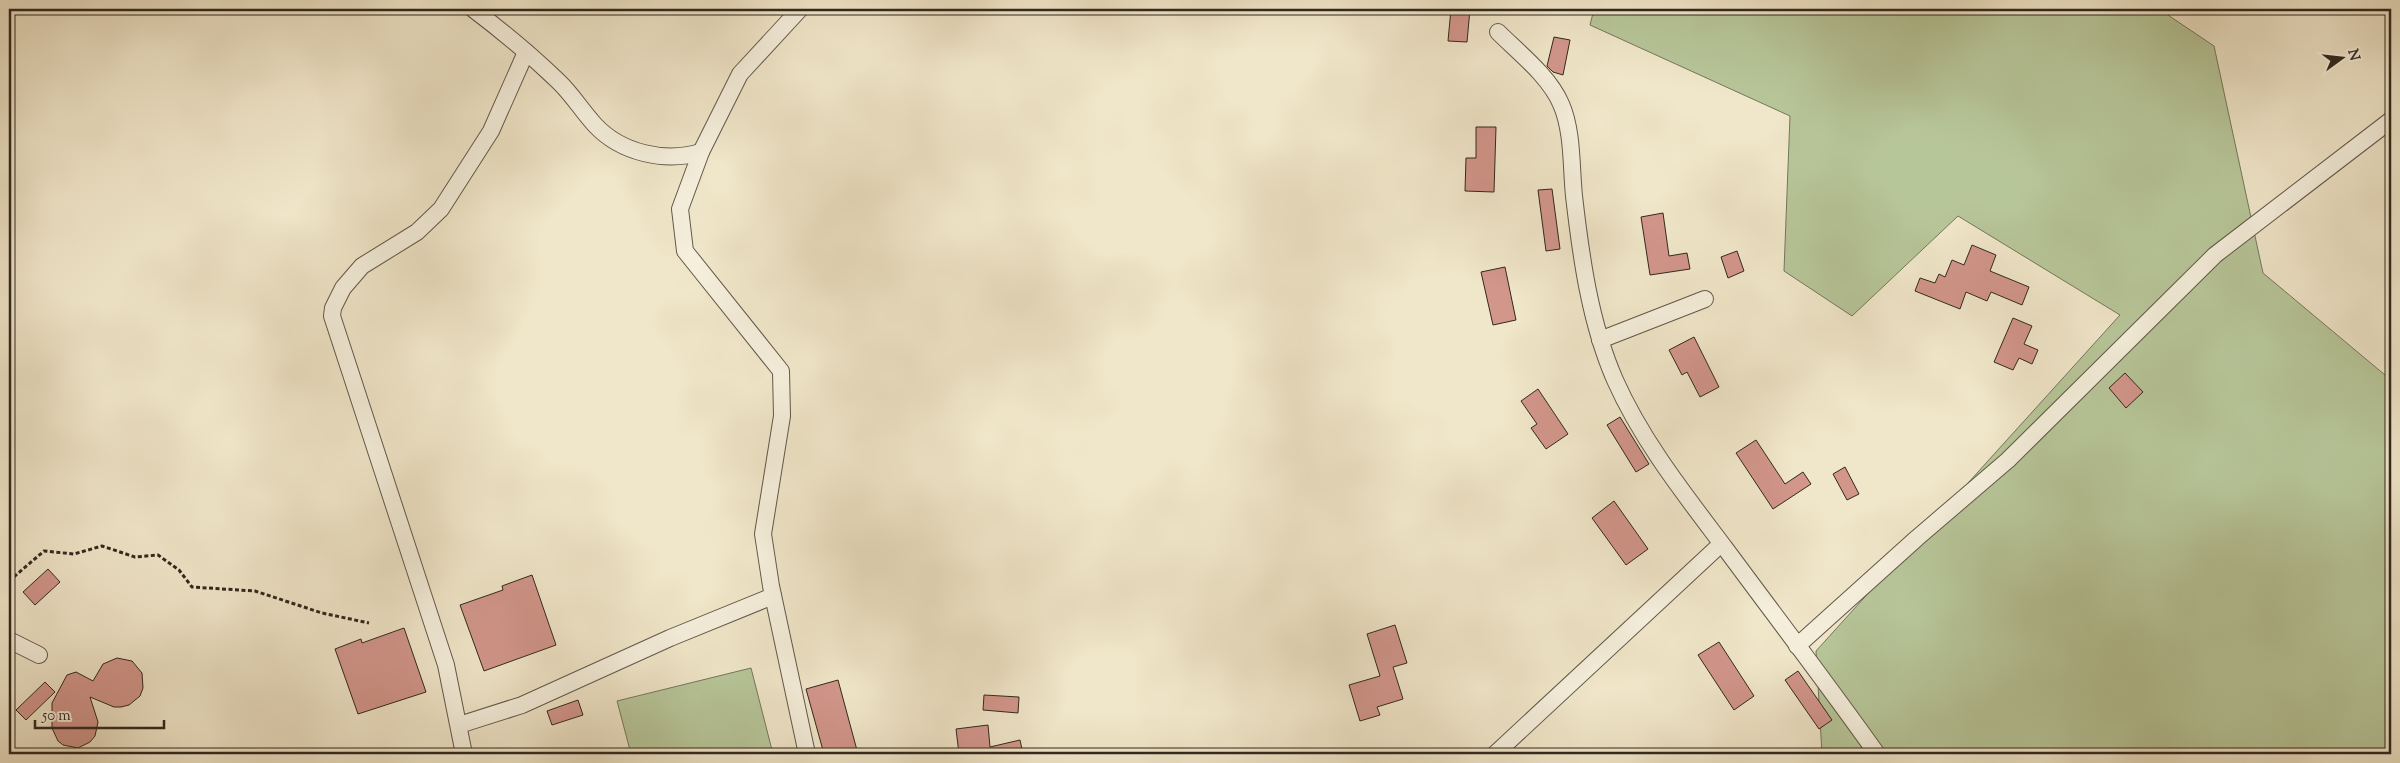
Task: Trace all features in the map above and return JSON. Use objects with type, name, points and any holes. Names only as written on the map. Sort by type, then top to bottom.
[{"type":"street","points":[[473,9],[526,52],[565,88],[595,125],[616,142],[633,149],[667,157],[679,157],[701,152]]},
{"type":"street","points":[[800,9],[740,74],[701,152],[680,209],[685,252],[780,370],[782,416],[763,534],[807,754]]},
{"type":"street","points":[[1498,32],[1550,85],[1561,104],[1569,138],[1576,214],[1589,296],[1600,340],[1615,380],[1642,431],[1721,544],[1877,754]]},
{"type":"street","points":[[464,754],[446,665],[334,325],[333,308],[343,288],[362,266],[417,232],[441,209],[491,130],[526,52]]},
{"type":"street","points":[[1798,646],[1917,538],[2008,460],[2215,255],[2391,120]]},
{"type":"street","points":[[1600,340],[1705,299]]},
{"type":"street","points":[[1495,754],[1721,544]]},
{"type":"street","points":[[459,725],[522,705],[670,638],[774,596]]},
{"type":"street","points":[[9,640],[39,654]]},
{"type":"path","points":[[9,581],[44,551],[74,554],[102,546],[135,557],[158,555],[179,570],[192,587],[255,591],[322,613],[369,623]]},
{"type":"green space","points":[[1594,9],[2159,9],[2214,46],[2263,273],[2391,380],[2391,754],[1822,754],[1816,651],[2120,315],[1958,216],[1852,316],[1784,271],[1790,116],[1590,25]]},
{"type":"green space","points":[[751,668],[773,754],[631,754],[617,701]]},
{"type":"building","points":[[1451,9],[1470,9],[1467,42],[1448,41]]},
{"type":"building","points":[[1554,37],[1570,40],[1563,75],[1553,72],[1547,66]]},
{"type":"building","points":[[1476,127],[1496,127],[1494,192],[1465,191],[1466,158],[1476,158]]},
{"type":"building","points":[[1552,189],[1560,249],[1546,251],[1538,190]]},
{"type":"building","points":[[1663,213],[1669,256],[1687,253],[1690,269],[1650,275],[1641,217]]},
{"type":"building","points":[[1972,245],[1996,255],[1990,271],[2029,287],[2022,305],[1991,292],[1987,301],[1966,292],[1960,309],[1915,291],[1920,278],[1935,283],[1939,274],[1945,277],[1952,260],[1964,265]]},
{"type":"building","points":[[1737,251],[1744,271],[1728,278],[1721,257]]},
{"type":"building","points":[[1505,267],[1516,320],[1493,325],[1481,272]]},
{"type":"building","points":[[2013,318],[2032,326],[2024,344],[2038,350],[2032,364],[2019,358],[2013,370],[1994,362]]},
{"type":"building","points":[[1694,337],[1719,387],[1700,397],[1687,372],[1682,375],[1669,350]]},
{"type":"building","points":[[2125,373],[2143,392],[2126,408],[2109,388]]},
{"type":"building","points":[[1538,389],[1568,434],[1546,449],[1531,428],[1537,424],[1521,401]]},
{"type":"building","points":[[1620,417],[1649,464],[1636,472],[1607,425]]},
{"type":"building","points":[[1756,440],[1785,484],[1803,472],[1811,484],[1773,509],[1736,453]]},
{"type":"building","points":[[1845,467],[1859,494],[1847,500],[1833,474]]},
{"type":"building","points":[[1614,501],[1648,549],[1626,565],[1592,518]]},
{"type":"building","points":[[48,569],[60,582],[35,605],[23,592]]},
{"type":"building","points":[[532,575],[556,645],[484,671],[460,605],[503,590],[502,586]]},
{"type":"building","points":[[1395,625],[1407,663],[1393,667],[1403,699],[1377,707],[1380,715],[1360,721],[1349,685],[1380,676],[1367,634]]},
{"type":"building","points":[[404,628],[426,692],[358,714],[335,649],[361,639],[362,643]]},
{"type":"building","points":[[1719,642],[1754,696],[1734,710],[1698,655]]},
{"type":"building","points":[[117,658],[132,661],[142,673],[143,688],[140,696],[129,705],[121,707],[114,707],[90,697],[98,722],[95,736],[90,742],[78,748],[63,745],[58,741],[52,728],[52,703],[67,675],[76,672],[93,681],[103,664]]},
{"type":"building","points":[[1798,671],[1832,720],[1819,729],[1785,680]]},
{"type":"building","points":[[838,680],[858,754],[824,754],[806,689]]},
{"type":"building","points":[[45,682],[55,692],[26,720],[16,710]]},
{"type":"building","points":[[984,695],[1019,697],[1018,713],[983,710]]},
{"type":"building","points":[[578,700],[583,715],[552,725],[547,711]]},
{"type":"building","points":[[988,725],[990,747],[1020,740],[1023,754],[959,754],[956,729]]}]
